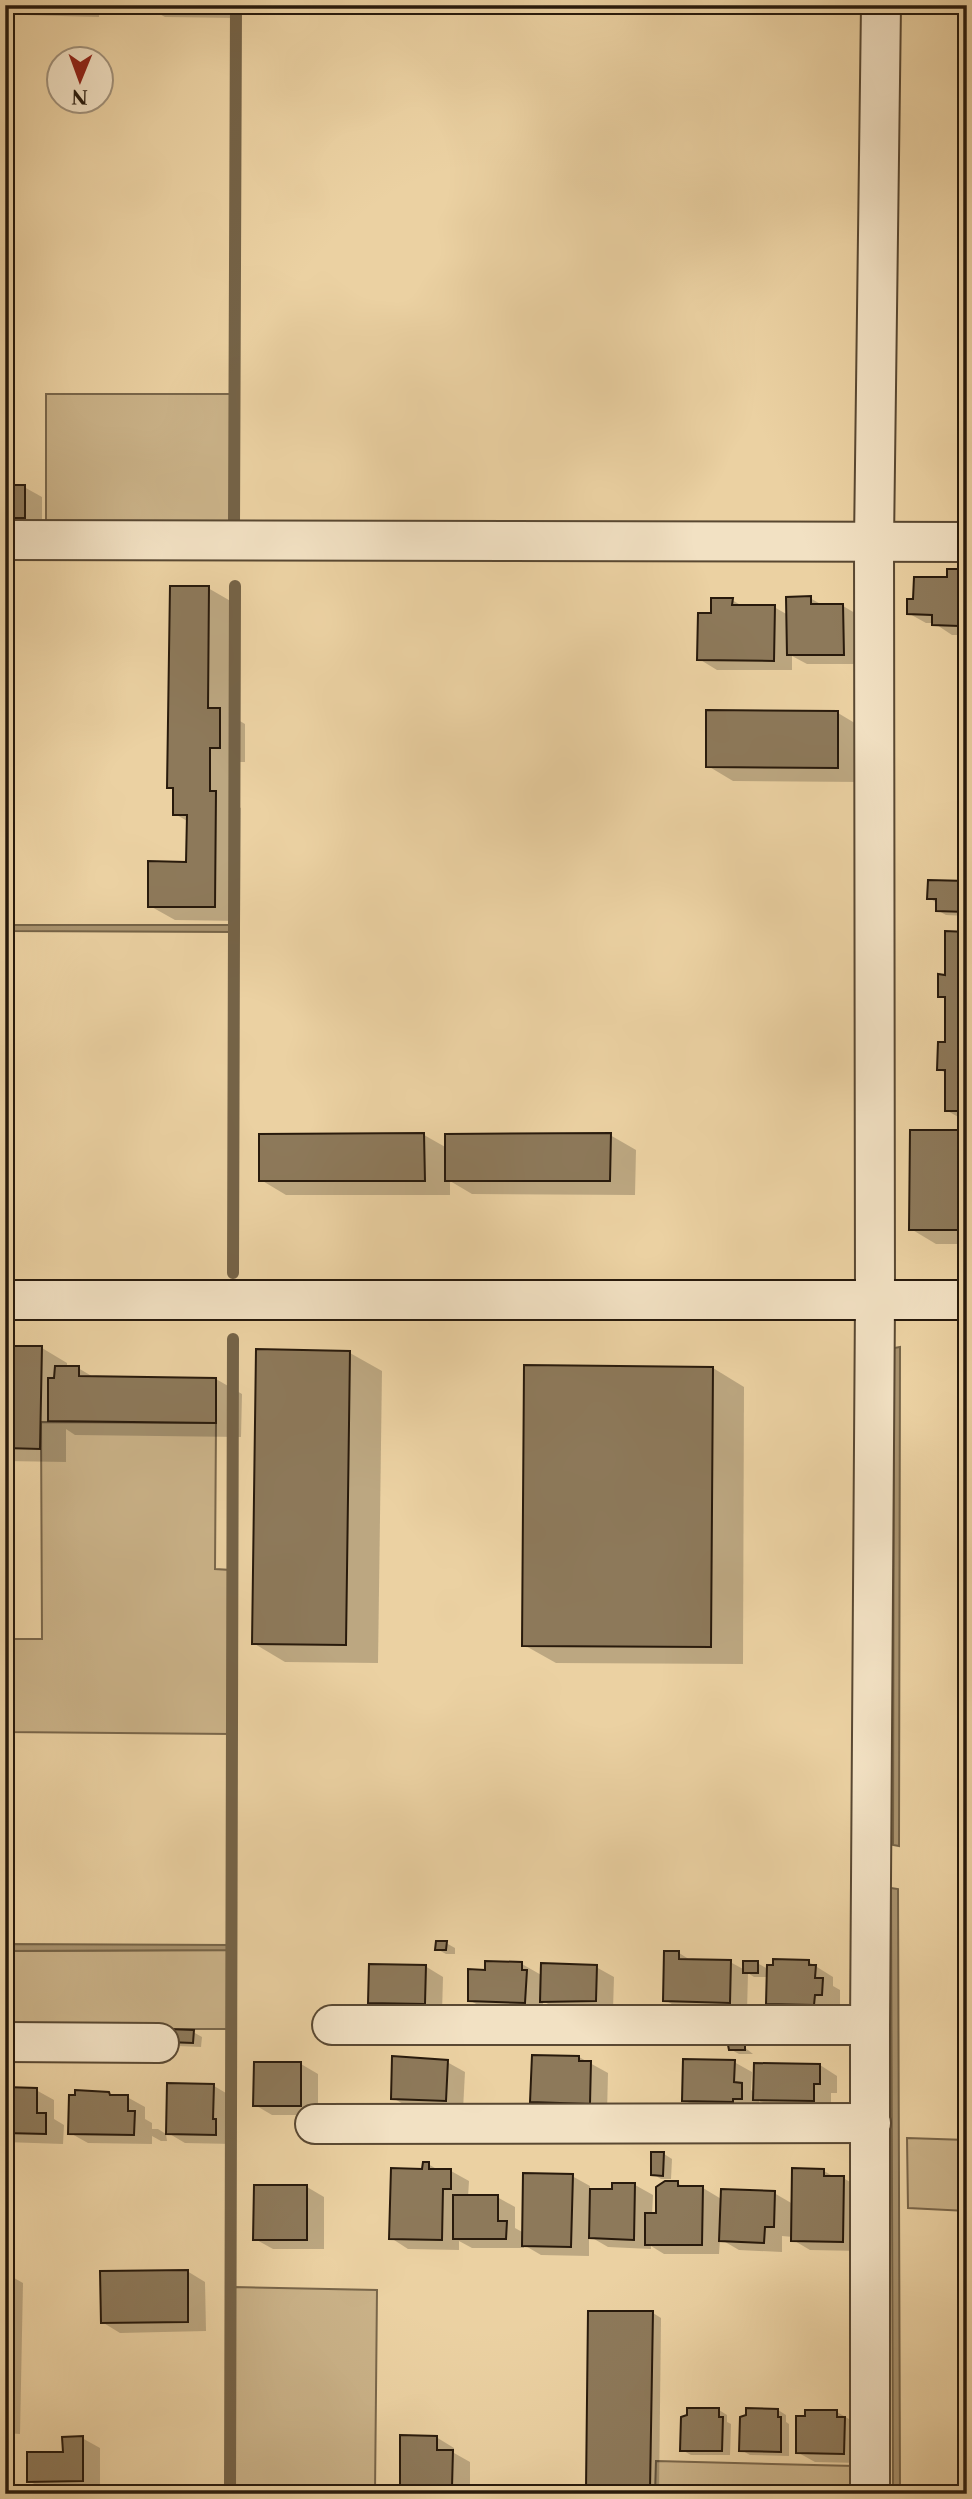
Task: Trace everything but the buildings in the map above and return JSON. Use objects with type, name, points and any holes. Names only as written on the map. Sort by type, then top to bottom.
[{"type":"street","points":[[870,2494],[875,1301],[874,541],[881,5]]},
{"type":"street","points":[[5,540],[967,542]]},
{"type":"street","points":[[5,1300],[967,1300]]},
{"type":"street","points":[[332,2025],[870,2025]]},
{"type":"street","points":[[5,2042],[159,2043]]},
{"type":"street","points":[[315,2124],[871,2123]]},
{"type":"shaded area","points":[[46,394],[234,394],[234,526],[46,525]]},
{"type":"shaded area","points":[[5,925],[234,925],[234,932],[5,931]]},
{"type":"shaded area","points":[[900,1347],[899,1846],[893,1845],[894,1348]]},
{"type":"shaded area","points":[[41,1422],[216,1423],[215,1569],[231,1570],[231,1734],[5,1732],[5,1639],[42,1639]]},
{"type":"shaded area","points":[[891,1888],[898,1889],[900,2494],[893,2494]]},
{"type":"shaded area","points":[[5,1944],[230,1945],[230,1950],[5,1951]]},
{"type":"shaded area","points":[[230,1950],[229,2029],[5,2029],[5,1951]]},
{"type":"shaded area","points":[[907,2138],[967,2140],[967,2211],[908,2208]]},
{"type":"shaded area","points":[[234,2287],[377,2290],[375,2494],[233,2494]]},
{"type":"shaded area","points":[[656,2461],[854,2466],[855,2494],[655,2494]]},
{"type":"waterway","points":[[234,526],[236,5]]},
{"type":"waterway","points":[[233,1273],[235,586]]},
{"type":"waterway","points":[[230,2494],[233,1339]]}]
